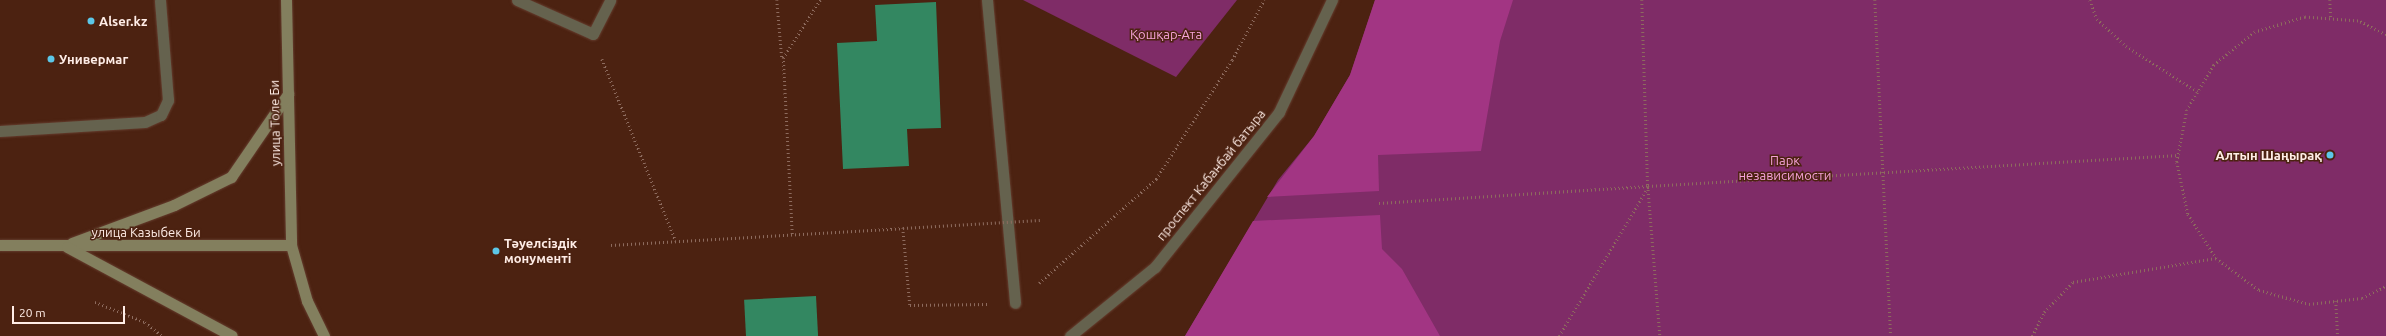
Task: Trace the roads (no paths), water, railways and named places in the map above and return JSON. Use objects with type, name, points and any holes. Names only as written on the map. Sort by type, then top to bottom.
[{"type":"main road","name":"улица Толе Би","points":[[286,0],[291,245],[307,301],[324,336]]},
{"type":"main road","points":[[65,246],[174,205],[231,177],[288,94]]},
{"type":"main road","name":"улица Казыбек Би","points":[[0,245],[291,245]]},
{"type":"main road","points":[[65,246],[232,336]]},
{"type":"street","points":[[0,131],[145,122],[161,115],[168,100],[160,0]]},
{"type":"street","points":[[517,0],[593,34],[610,0]]},
{"type":"street","points":[[987,0],[1016,303]]},
{"type":"street","name":"проспект Кабанбай батыра","points":[[1070,336],[1155,268],[1279,112],[1332,0]]},
{"type":"place","name":"Alser.kz","points":[[91,21]]},
{"type":"place","name":"Универмаг","points":[[51,59]]},
{"type":"place","name":"Алтын Шаңырақ","points":[[2330,155]]},
{"type":"place","name":"Тәуелсіздік монументі","points":[[496,251]]},
{"type":"park label","name":"Қошқар-Ата","points":[[1166,34]]},
{"type":"park label","name":"Парк независимости","points":[[1785,168]]}]
